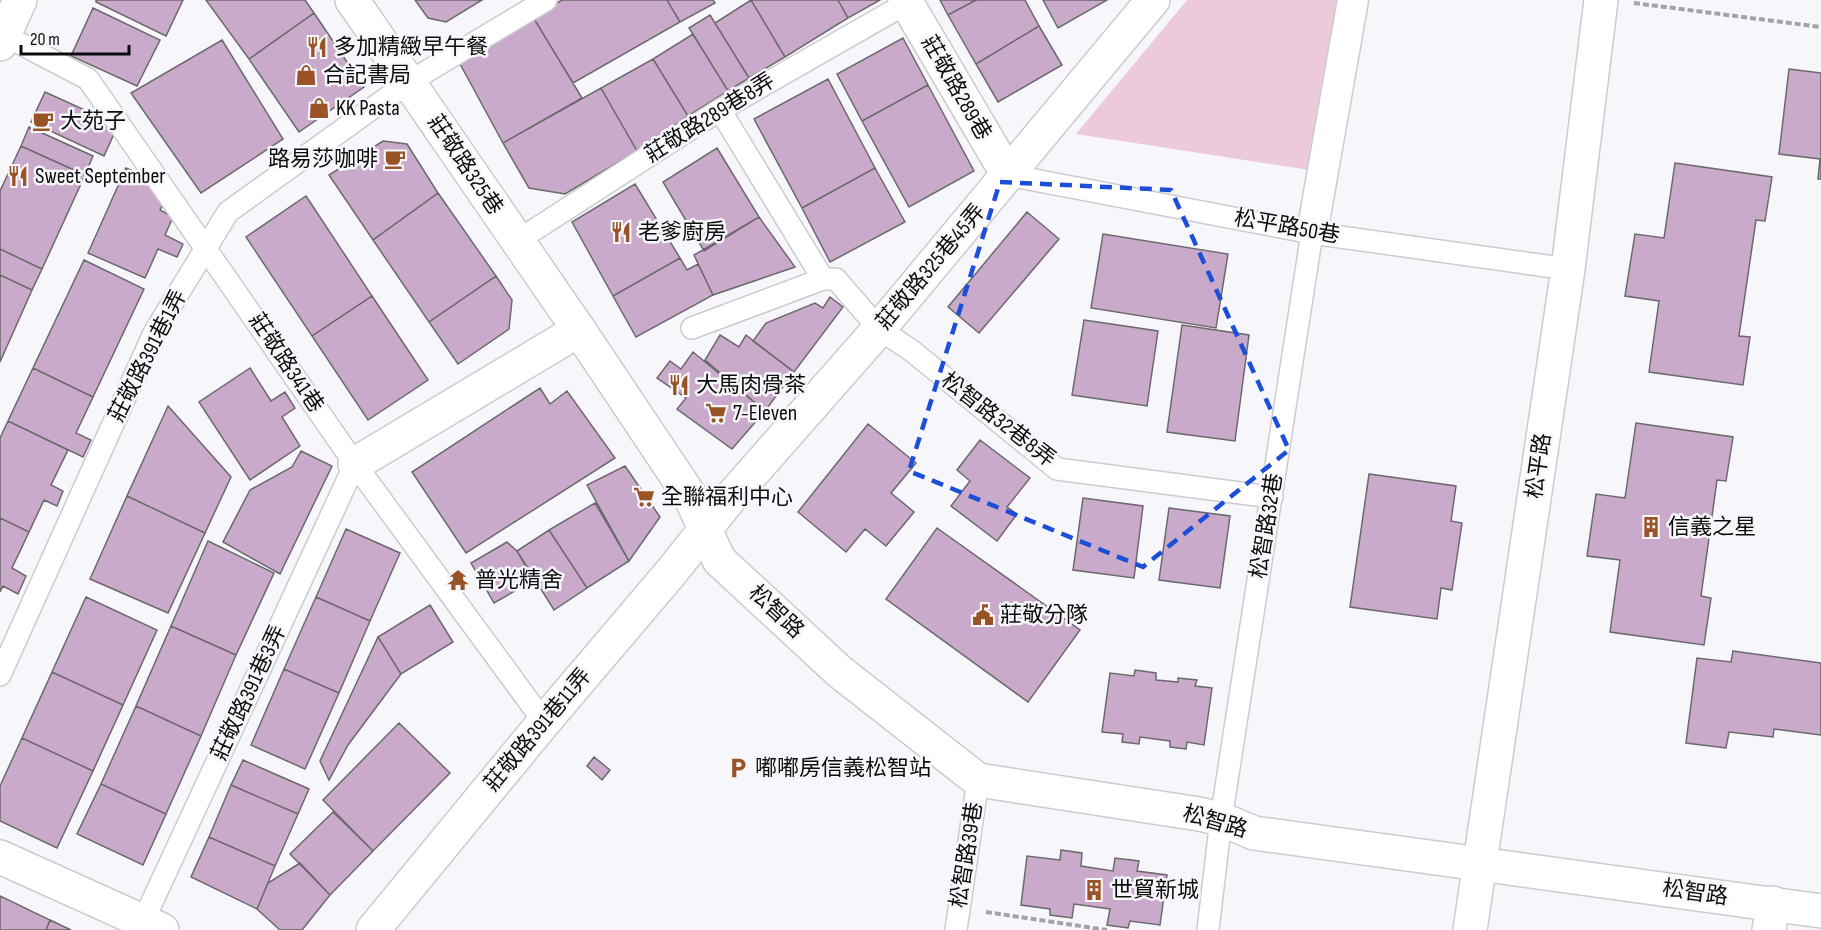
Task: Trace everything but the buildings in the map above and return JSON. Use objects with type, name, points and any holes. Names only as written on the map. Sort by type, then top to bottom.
[{"type":"street","points":[[2,40],[20,0]]},
{"type":"street","name":"莊敬路325巷","points":[[352,0],[690,496],[705,531]]},
{"type":"street","points":[[1312,232],[1353,0]]},
{"type":"street","name":"松平路","points":[[1470,930],[1568,269],[1615,1]]},
{"type":"street","name":"莊敬路289巷","points":[[906,2],[1008,175]]},
{"type":"street","name":"莊敬路325巷45弄","points":[[705,531],[726,503],[879,329],[1008,175],[1148,2]]},
{"type":"street","points":[[355,464],[579,330]]},
{"type":"street","name":"松智路","points":[[705,531],[719,560],[840,672],[978,780],[1221,819],[1254,834],[1480,865],[1771,917],[1821,911]]},
{"type":"street","name":"莊敬路391巷11弄","points":[[373,930],[705,531]]},
{"type":"street","points":[[0,857],[148,927]]},
{"type":"lane","name":"莊敬路391巷1弄","points":[[0,675],[154,333],[228,213],[409,82],[546,0]]},
{"type":"lane","name":"莊敬路289巷8弄","points":[[517,241],[720,110],[906,2]]},
{"type":"lane","name":"莊敬路341巷","points":[[2,40],[88,79],[207,247],[355,464],[544,722]]},
{"type":"lane","points":[[692,328],[823,279],[720,110]]},
{"type":"lane","name":"松平路50巷","points":[[1008,175],[1312,232],[1568,269]]},
{"type":"lane","name":"松智路32巷","points":[[1208,930],[1221,819],[1312,232]]},
{"type":"lane","name":"松智路32巷8弄","points":[[823,279],[836,279],[879,329],[912,351],[1057,469],[1272,497]]},
{"type":"lane","name":"莊敬路391巷3弄","points":[[148,927],[355,464]]},
{"type":"lane","name":"松智路39巷","points":[[956,930],[978,780]]},
{"type":"path","points":[[1615,1],[1821,27]]},
{"type":"path","points":[[959,908],[1107,930]]},
{"type":"highlighted area","points":[[1000,182],[1171,190],[1289,450],[1143,567],[909,471]]},
{"type":"shaded area","points":[[1187,0],[1342,0],[1316,171],[1076,134]]},
{"type":"place","name":"多加精緻早午餐","points":[[317,47]]},
{"type":"place","name":"合記書局","points":[[306,75]]},
{"type":"place","name":"KK Pasta","points":[[319,108]]},
{"type":"place","name":"大苑子","points":[[43,121]]},
{"type":"place","name":"路易莎咖啡","points":[[395,159]]},
{"type":"place","name":"Sweet September","points":[[18,176]]},
{"type":"place","name":"老爹廚房","points":[[621,232]]},
{"type":"place","name":"大馬肉骨茶","points":[[679,385]]},
{"type":"place","name":"7-Eleven","points":[[716,413]]},
{"type":"place","name":"全聯福利中心","points":[[644,497]]},
{"type":"place","name":"信義之星","points":[[1651,527]]},
{"type":"place","name":"普光精舍","points":[[458,580]]},
{"type":"place","name":"莊敬分隊","points":[[983,615]]},
{"type":"place","name":"嘟嘟房信義松智站","points":[[738,768]]},
{"type":"place","name":"世貿新城","points":[[1094,890]]}]
